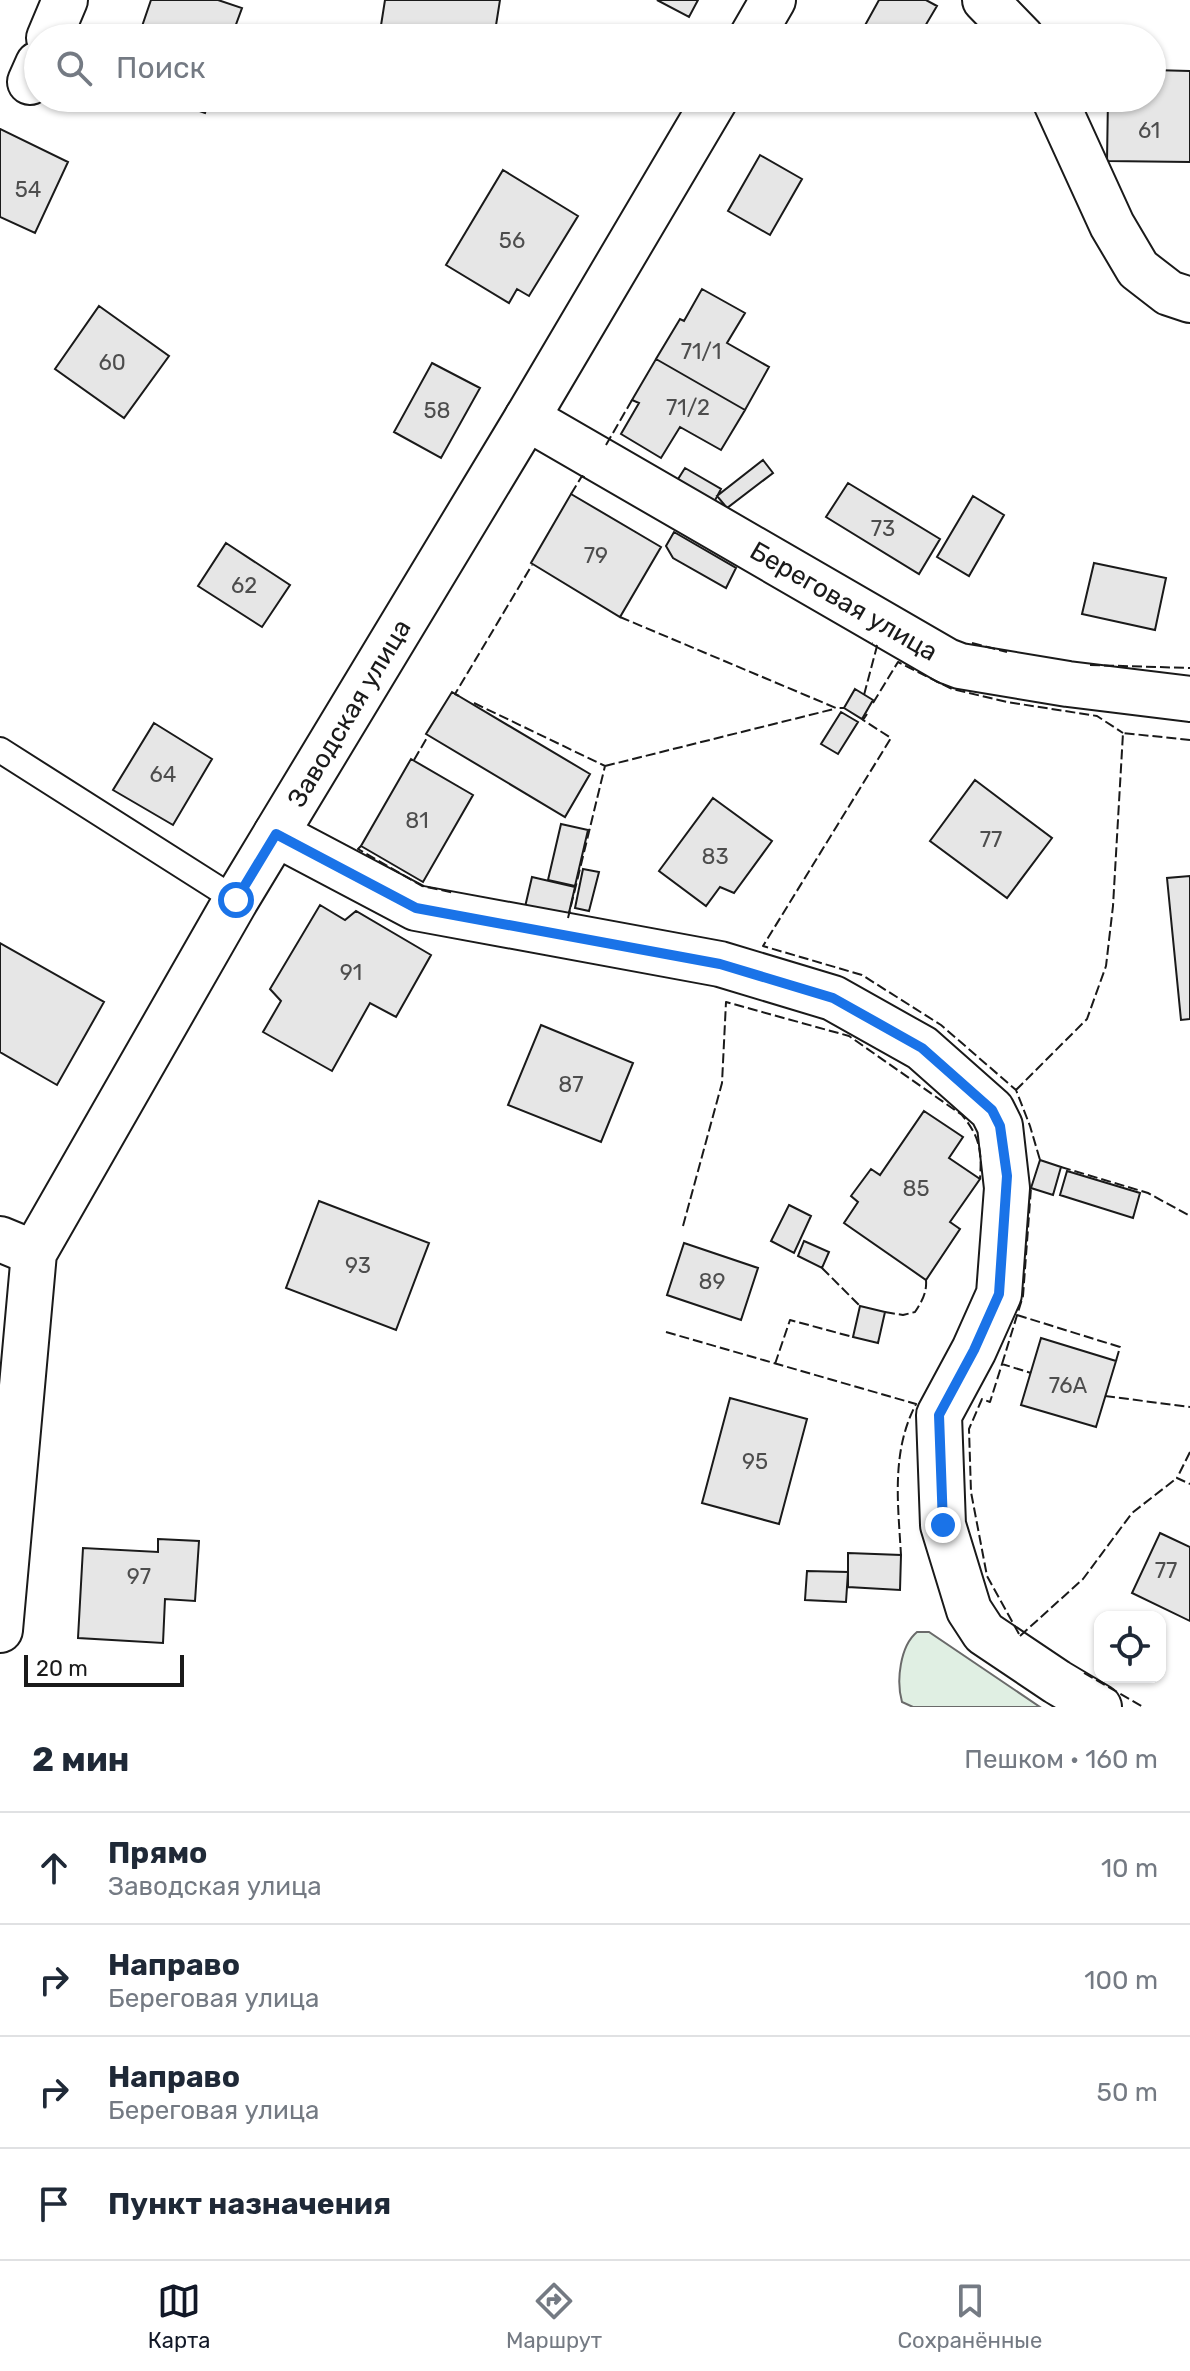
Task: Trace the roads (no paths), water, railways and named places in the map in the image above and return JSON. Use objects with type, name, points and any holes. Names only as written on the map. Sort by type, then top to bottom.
[{"type":"street","points":[[55,24],[65,0]]},
{"type":"street","points":[[759,24],[773,0]]},
{"type":"street","points":[[985,0],[1008,24]]},
{"type":"street","name":"Заводская улица","points":[[0,1630],[17,1246],[236,900],[708,112]]},
{"type":"street","points":[[1060,112],[1112,225],[1138,269],[1169,293],[1190,300]]},
{"type":"street","name":"Береговая улица","points":[[527,418],[947,661],[960,666],[1068,684],[1190,699]]},
{"type":"street","points":[[276,834],[416,908],[720,964],[833,998],[922,1048],[992,1110],[1000,1126],[1007,1176],[999,1294],[974,1350],[939,1415],[943,1525],[969,1610],[984,1633],[1099,1707]]},
{"type":"lane","points":[[0,750],[236,900]]}]
